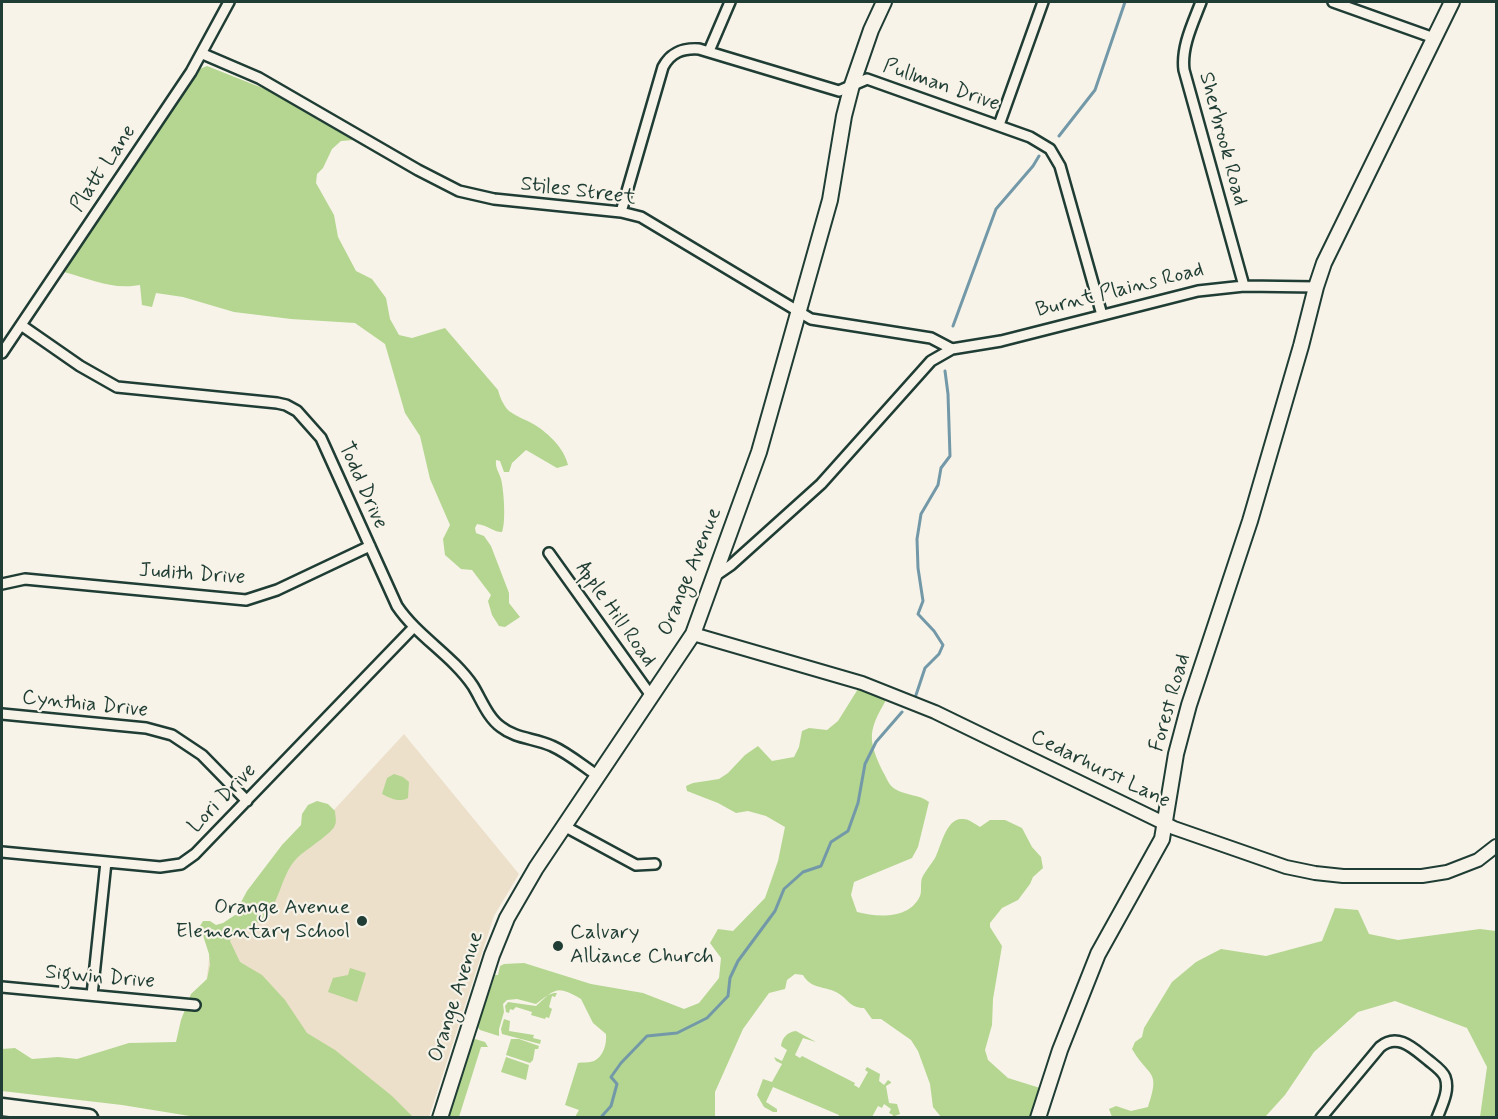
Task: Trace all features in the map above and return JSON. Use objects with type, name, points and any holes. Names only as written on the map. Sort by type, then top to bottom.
[{"type":"highway","points":[[2,1107],[89,1118]]},
{"type":"main road","name":"Orange Avenue","points":[[440,1118],[502,930],[514,905],[564,826],[693,634],[756,461],[800,313],[830,200],[844,116],[852,85],[871,30],[884,2]]},
{"type":"main road","points":[[1316,287],[1324,263],[1452,2]]},
{"type":"main road","name":"Forest Road","points":[[1038,1118],[1043,1109],[1060,1050],[1094,962],[1162,839],[1176,754],[1250,521],[1316,287]]},
{"type":"street","name":"Platt Lane","points":[[2,353],[203,54],[230,2]]},
{"type":"street","points":[[709,51],[730,2]]},
{"type":"street","points":[[999,125],[1043,2]]},
{"type":"street","name":"Sherbrook Road","points":[[1201,2],[1186,45],[1184,70],[1244,286]]},
{"type":"street","points":[[1333,2],[1434,38]]},
{"type":"street","name":"Pullman Drive","points":[[621,212],[666,62],[674,53],[693,48],[709,51],[839,91],[867,79],[1038,140],[1054,156],[1060,166],[1102,315]]},
{"type":"street","name":"Stiles Street","points":[[203,54],[259,78],[418,170],[459,191],[494,199],[621,212],[641,217],[811,320],[931,338],[952,349]]},
{"type":"street","name":"Burnt Plains Road","points":[[713,578],[731,565],[814,491],[931,361],[952,349],[1002,341],[1181,294],[1244,286],[1316,287]]},
{"type":"street","name":"Todd Drive","points":[[21,325],[80,366],[117,387],[277,403],[292,407],[307,420],[321,438],[398,606],[414,627],[456,666],[500,727],[518,736],[555,747],[598,776]]},
{"type":"street","name":"Judith Drive","points":[[2,584],[25,579],[246,600],[277,590],[370,546]]},
{"type":"street","name":"Apple Hill Road","points":[[549,553],[652,698]]},
{"type":"street","name":"Lori Drive","points":[[2,852],[160,867],[181,864],[195,854],[414,627]]},
{"type":"street","name":"Cedarhurst Lane","points":[[693,634],[861,683],[935,712],[1185,833],[1286,867],[1343,876],[1422,876],[1447,872],[1478,860],[1497,846]]},
{"type":"street","name":"Cynthia Drive","points":[[2,714],[146,728],[172,735],[202,755],[247,801]]},
{"type":"street","points":[[564,826],[636,865],[656,864]]},
{"type":"street","points":[[92,995],[106,862]]},
{"type":"street","name":"Sigwin Drive","points":[[2,987],[195,1005]]},
{"type":"street","points":[[1321,1118],[1380,1047],[1386,1042],[1395,1041],[1410,1045],[1443,1074],[1446,1089],[1437,1118]]},
{"type":"shaded area","name":"Orange Avenue Elementary School","points":[[404,734],[519,874],[494,916],[429,1117],[190,1118],[211,943]]},
{"type":"green space","points":[[207,66],[265,89],[353,140],[341,141],[332,149],[323,168],[317,174],[316,183],[334,215],[338,237],[356,271],[372,279],[386,298],[390,319],[399,335],[412,338],[445,328],[498,390],[509,411],[532,423],[551,437],[563,453],[568,465],[557,468],[526,450],[512,463],[509,472],[504,472],[500,461],[496,460],[504,498],[502,532],[477,524],[475,528],[476,533],[484,536],[491,546],[509,593],[509,603],[520,617],[505,627],[499,626],[492,615],[488,601],[491,595],[472,570],[461,569],[445,555],[443,539],[450,525],[430,479],[420,436],[405,413],[385,344],[355,323],[291,319],[234,312],[183,297],[156,293],[152,307],[142,305],[140,285],[110,285],[64,272],[192,72]]},
{"type":"green space","points":[[858,689],[886,700],[873,727],[872,742],[877,759],[889,783],[899,791],[929,802],[918,847],[912,858],[854,882],[851,895],[857,912],[892,915],[901,913],[915,904],[921,894],[923,875],[935,858],[948,828],[957,820],[967,820],[980,827],[990,820],[1005,820],[1022,828],[1032,847],[1041,857],[1043,868],[1033,877],[1018,900],[1002,908],[990,923],[990,927],[1002,946],[993,999],[992,1025],[985,1050],[988,1060],[1008,1078],[1040,1088],[1031,1117],[941,1117],[933,1107],[930,1084],[918,1051],[911,1040],[881,1019],[872,1019],[864,1008],[852,1005],[836,992],[814,985],[803,975],[795,974],[787,980],[785,989],[769,993],[743,1029],[715,1092],[715,1117],[575,1117],[579,1110],[565,1105],[578,1063],[592,1062],[600,1056],[605,1046],[606,1034],[593,1023],[581,999],[561,990],[553,992],[536,1004],[517,999],[507,1000],[503,1004],[504,1012],[499,1036],[480,1030],[477,1026],[500,966],[524,963],[591,984],[643,993],[684,1009],[699,1003],[719,978],[721,958],[710,943],[718,929],[733,931],[765,898],[778,861],[785,827],[766,816],[748,811],[736,813],[687,791],[686,786],[719,779],[758,746],[772,761],[794,757],[799,747],[802,731],[809,728],[827,730],[838,721]]},
{"type":"green space","points":[[394,774],[409,782],[408,798],[398,800],[382,794],[387,778]]},
{"type":"green space","points":[[317,801],[328,804],[335,811],[335,825],[291,865],[274,905],[263,919],[234,934],[230,941],[240,962],[262,975],[285,1000],[307,1033],[335,1050],[392,1096],[413,1117],[196,1117],[122,1105],[2,1091],[2,1049],[15,1048],[32,1059],[58,1057],[77,1059],[129,1043],[176,1042],[191,994],[207,979],[210,965],[200,926],[203,921],[210,921],[216,925],[235,915],[241,916],[240,904],[247,891],[282,845],[301,825],[302,814],[308,805]]},
{"type":"green space","points":[[1335,908],[1358,910],[1369,934],[1398,940],[1480,929],[1496,931],[1496,1117],[1480,1117],[1487,1067],[1467,1028],[1395,1001],[1358,1012],[1314,1052],[1285,1095],[1265,1117],[1112,1117],[1109,1109],[1116,1106],[1131,1111],[1148,1107],[1153,1080],[1132,1049],[1135,1042],[1142,1037],[1144,1028],[1172,982],[1196,962],[1221,949],[1266,956],[1322,941]]},
{"type":"green space","points":[[350,968],[366,973],[357,1002],[328,992],[333,978],[348,975]]},
{"type":"green space","points":[[557,993],[555,997],[552,996],[549,1018],[531,1015],[532,1012],[516,1007],[513,1010],[510,1009],[509,1013],[506,1012],[505,1006],[508,1002],[536,1006],[548,995]]},
{"type":"green space","points":[[504,1019],[510,1021],[509,1031],[534,1035],[533,1038],[541,1040],[540,1044],[502,1034]]},
{"type":"green space","points":[[796,1031],[816,1042],[803,1038],[795,1055],[800,1058],[802,1056],[855,1083],[854,1085],[859,1088],[868,1072],[865,1070],[867,1067],[880,1074],[879,1081],[884,1085],[888,1080],[891,1082],[886,1086],[889,1103],[897,1104],[900,1114],[892,1117],[893,1115],[889,1113],[891,1109],[884,1104],[882,1108],[878,1106],[872,1117],[839,1117],[839,1115],[773,1087],[766,1102],[777,1109],[777,1112],[764,1107],[757,1095],[763,1079],[772,1082],[782,1064],[774,1057],[782,1061],[787,1050],[781,1046],[782,1040],[788,1034]]},
{"type":"green space","points":[[511,1039],[519,1039],[539,1046],[535,1049],[533,1060],[530,1063],[506,1055]]},
{"type":"green space","points":[[473,1040],[485,1042],[488,1047],[481,1047],[459,1117],[448,1117]]},
{"type":"green space","points":[[506,1057],[529,1065],[526,1080],[501,1072]]},
{"type":"waterway","points":[[1059,136],[1095,90],[1125,2]]},
{"type":"waterway","points":[[953,326],[996,209],[1039,156]]},
{"type":"waterway","points":[[916,695],[925,668],[939,654],[943,645],[918,614],[923,601],[917,539],[921,514],[938,485],[941,468],[950,456],[945,371]]},
{"type":"waterway","points":[[606,1118],[602,1116],[611,1106],[617,1084],[611,1077],[647,1036],[677,1033],[707,1018],[728,996],[730,978],[738,961],[775,911],[784,889],[803,872],[821,866],[831,842],[848,831],[858,803],[865,764],[876,742],[902,712]]},
{"type":"place","name":"Orange Avenue Elementary School","points":[[362,921]]},
{"type":"place","name":"Calvary Alliance Church","points":[[558,946]]}]
